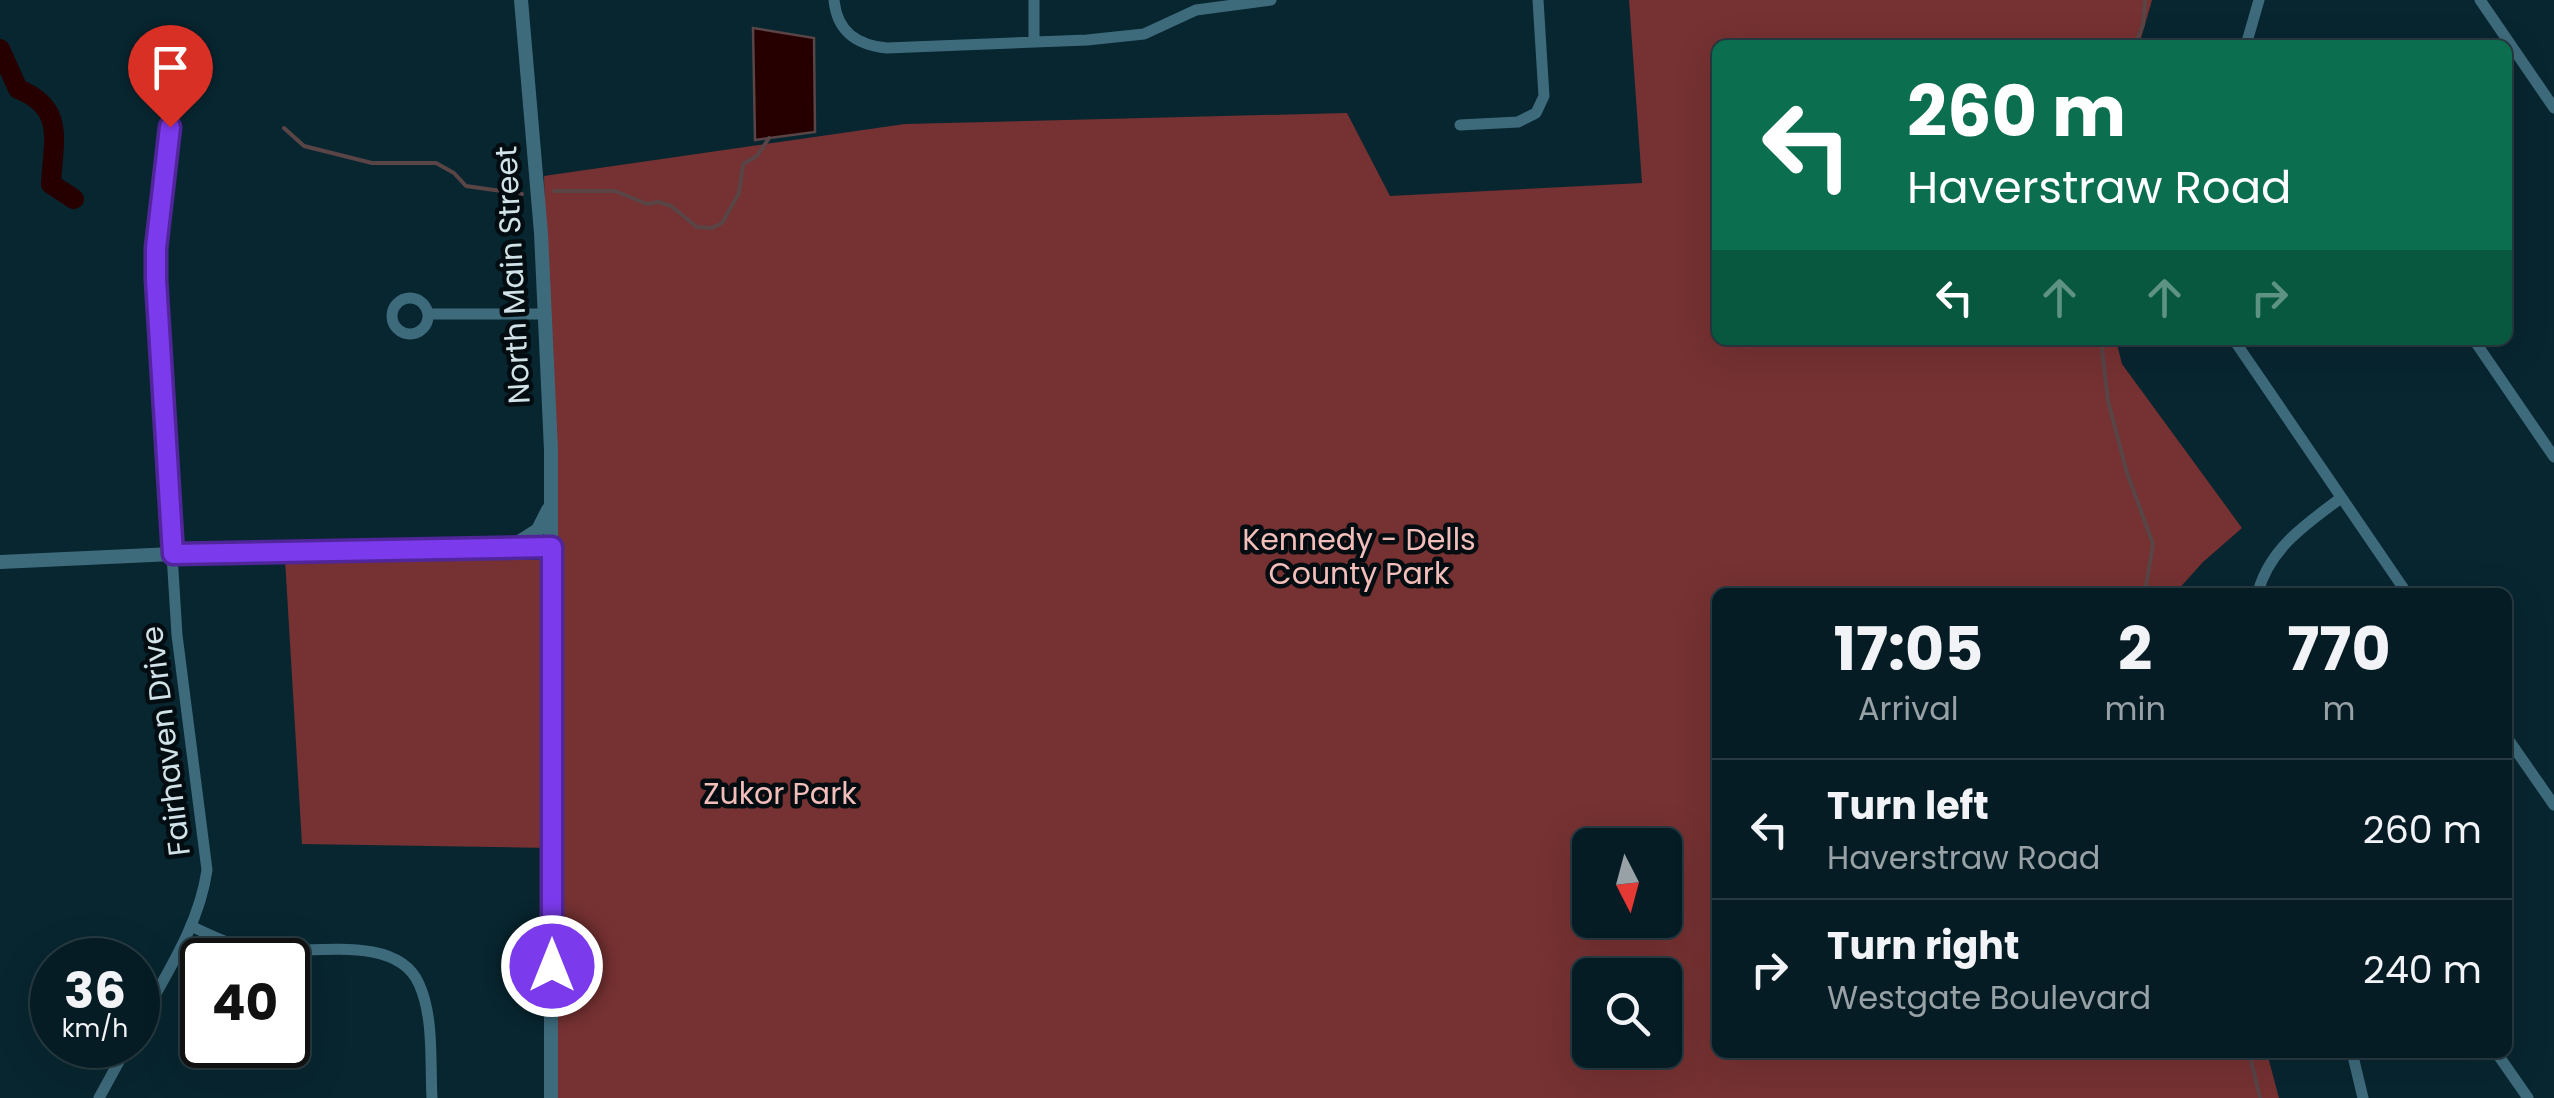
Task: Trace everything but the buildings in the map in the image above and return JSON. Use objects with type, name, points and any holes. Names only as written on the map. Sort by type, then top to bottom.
[{"type":"street","name":"North Main Street","points":[[522,0],[541,233],[551,495],[551,1098]]},
{"type":"street","points":[[834,0],[842,28],[853,39],[887,48],[1144,34],[1196,10],[1226,2],[1271,0]]},
{"type":"street","points":[[1034,0],[1034,40]]},
{"type":"street","points":[[1460,125],[1518,122],[1536,113],[1544,96],[1538,0]]},
{"type":"street","points":[[2247,40],[2259,0]]},
{"type":"street","points":[[2480,0],[2507,40]]},
{"type":"street","points":[[2512,47],[2554,108]]},
{"type":"street","name":"Fairhaven Drive","points":[[160,984],[191,926],[207,870],[176,636],[156,280],[170,127]]},
{"type":"street","points":[[428,314],[544,314]]},
{"type":"street","points":[[2237,345],[2403,588]]},
{"type":"street","points":[[2477,345],[2554,456]]},
{"type":"street","points":[[498,547],[520,542],[538,530],[551,495]]},
{"type":"street","points":[[2259,588],[2278,551],[2301,527],[2340,498]]},
{"type":"street","points":[[0,562],[173,554],[552,547]]},
{"type":"street","points":[[2512,745],[2554,805]]},
{"type":"street","points":[[191,926],[249,949],[370,950],[410,968],[427,1011],[432,1098]]},
{"type":"street","points":[[2353,1058],[2363,1098]]},
{"type":"street","points":[[2500,1058],[2528,1098]]},
{"type":"street","points":[[101,1097],[116,1068]]},
{"type":"green space","name":"Kennedy - Dells County Park","points":[[1629,0],[2152,0],[2140,40],[1712,40],[1712,345],[2117,345],[2122,364],[2242,528],[2180,588],[1712,588],[1712,1058],[2268,1058],[2279,1098],[556,1098],[554,571],[544,176],[905,124],[1347,113],[1390,196],[1642,183]]},
{"type":"green space","points":[[285,559],[546,560],[549,848],[302,844]]},
{"type":"shaded area","points":[[753,28],[814,38],[815,132],[755,140]]},
{"type":"waterway","points":[[2137,40],[2145,0]]},
{"type":"waterway","points":[[0,49],[18,89],[44,106],[50,116],[54,140],[51,184],[74,199]]},
{"type":"waterway","points":[[284,128],[304,146],[372,163],[436,163],[454,173],[466,186],[522,194]]},
{"type":"waterway","points":[[554,191],[615,191],[647,204],[671,206],[697,227],[712,228],[722,223],[739,193],[743,164],[757,156],[769,138]]},
{"type":"waterway","points":[[2102,345],[2108,401],[2127,473],[2153,544],[2146,588]]},
{"type":"waterway","points":[[2250,1058],[2260,1098]]},
{"type":"route","points":[[170,127],[156,280],[173,554],[552,547],[552,966]]},
{"type":"park label","name":"Zukor Park","points":[[780,794]]}]
